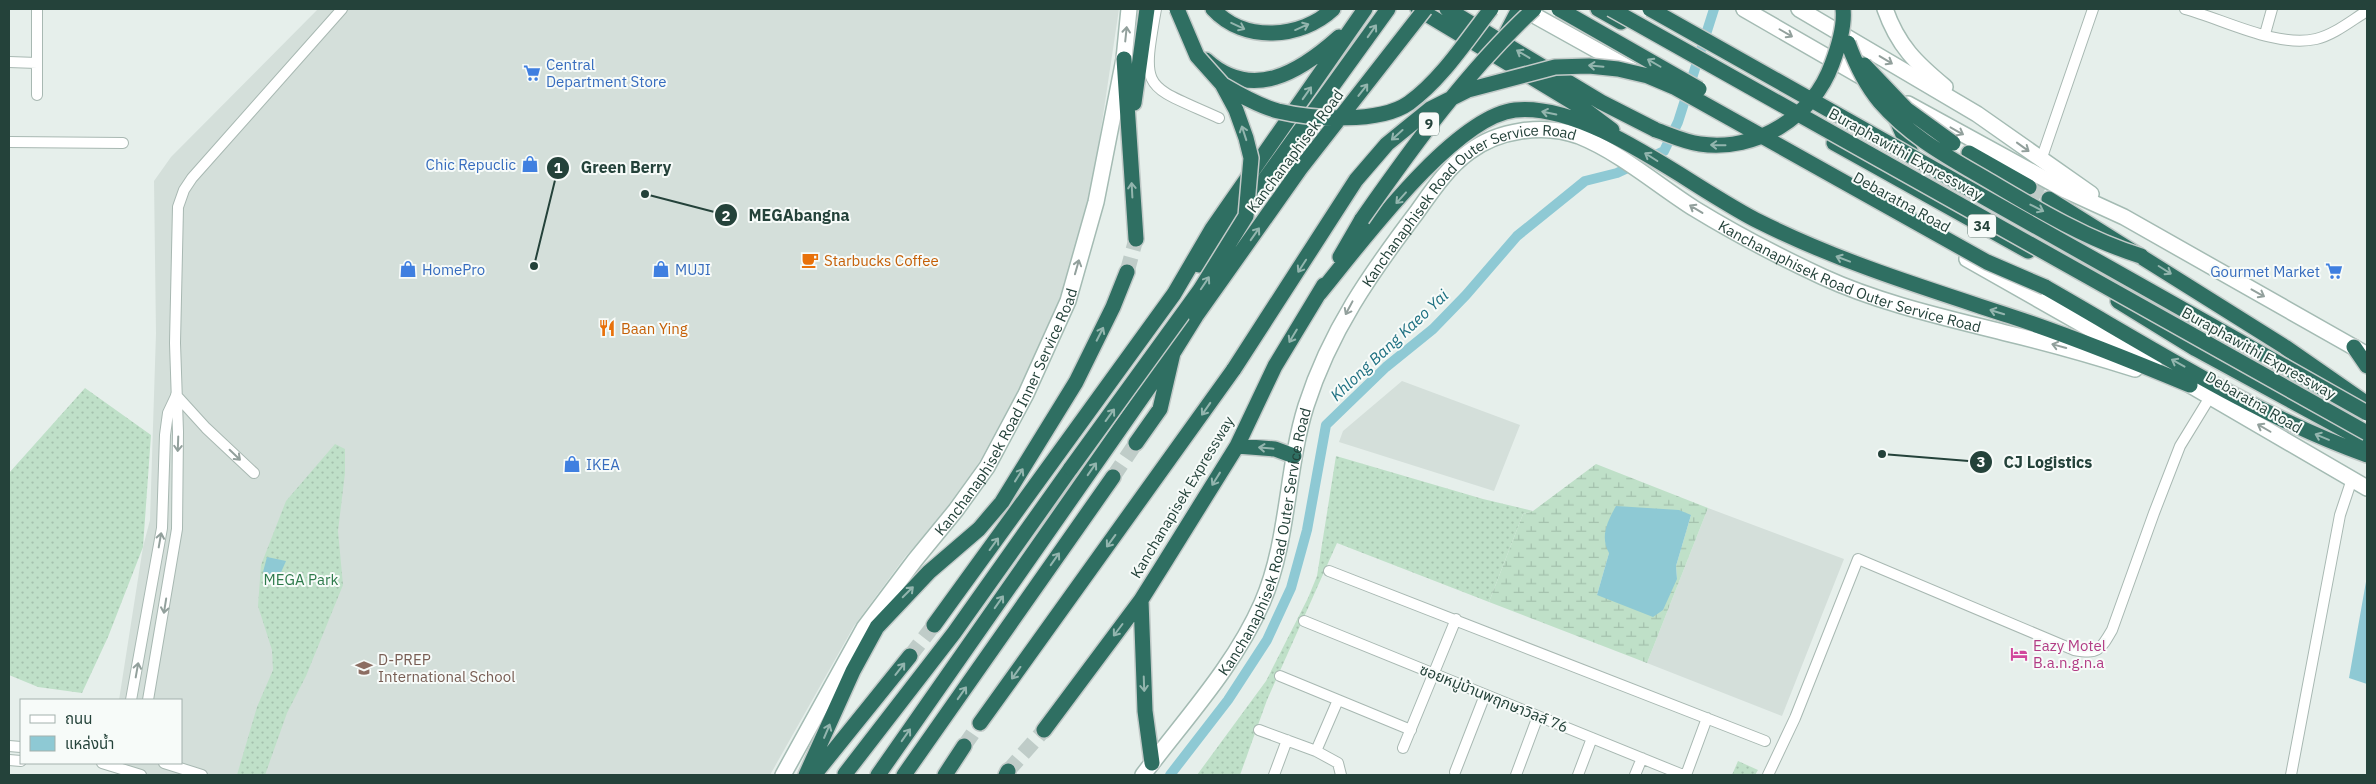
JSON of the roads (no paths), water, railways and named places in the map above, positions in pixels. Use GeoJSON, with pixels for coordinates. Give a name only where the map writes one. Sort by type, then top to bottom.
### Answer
{"type":"FeatureCollection","features":[{"type":"Feature","properties":{"kind":"highway"},"geometry":{"type":"LineString","coordinates":[[1129,137],[1147,9]]}},
{"type":"Feature","properties":{"kind":"highway"},"geometry":{"type":"LineString","coordinates":[[1179,9],[1187,36],[1199,53],[1219,72],[1258,82],[1287,75],[1324,50],[1356,22]]}},
{"type":"Feature","properties":{"kind":"highway"},"geometry":{"type":"LineString","coordinates":[[845,774],[1010,556],[1071,468],[1200,290],[1246,216],[1250,158],[1236,110],[1222,84],[1197,56],[1179,9]]}},
{"type":"Feature","properties":{"kind":"highway"},"geometry":{"type":"LineString","coordinates":[[1213,9],[1219,16],[1241,28],[1267,33],[1298,30],[1333,9]]}},
{"type":"Feature","properties":{"kind":"highway","name":"Kanchanaphisek Road"},"geometry":{"type":"LineString","coordinates":[[1265,166],[1365,9]]}},
{"type":"Feature","properties":{"kind":"highway"},"geometry":{"type":"LineString","coordinates":[[934,625],[1174,294],[1212,229],[1265,166],[1388,9]]}},
{"type":"Feature","properties":{"kind":"highway"},"geometry":{"type":"LineString","coordinates":[[1418,9],[1584,109],[1626,142],[1758,222],[1828,253],[1900,281],[2079,340],[2190,385]]}},
{"type":"Feature","properties":{"kind":"highway","name":"Kanchanaphisek Road"},"geometry":{"type":"LineString","coordinates":[[1173,353],[1196,316],[1300,170],[1426,9]]}},
{"type":"Feature","properties":{"kind":"highway"},"geometry":{"type":"LineString","coordinates":[[1447,9],[1601,102],[1656,130],[1699,144],[1727,145],[1756,138],[1778,129],[1802,112],[1826,82],[1836,53],[1843,9]]}},
{"type":"Feature","properties":{"kind":"highway"},"geometry":{"type":"LineString","coordinates":[[1222,84],[1240,95],[1277,110],[1308,116],[1336,117],[1386,112],[1407,104],[1430,86],[1491,9]]}},
{"type":"Feature","properties":{"kind":"highway","name":"9"},"geometry":{"type":"LineString","coordinates":[[1505,36],[1521,9]]}},
{"type":"Feature","properties":{"kind":"highway"},"geometry":{"type":"LineString","coordinates":[[1505,36],[1534,9]]}},
{"type":"Feature","properties":{"kind":"highway"},"geometry":{"type":"LineString","coordinates":[[1559,9],[1991,254],[2045,287],[2249,401],[2304,429],[2367,455]]}},
{"type":"Feature","properties":{"kind":"highway","name":"Debaratna Road"},"geometry":{"type":"LineString","coordinates":[[1598,9],[2116,300],[2196,349],[2367,442]]}},
{"type":"Feature","properties":{"kind":"highway","name":"Buraphawithi Expressway"},"geometry":{"type":"LineString","coordinates":[[1611,9],[2367,433]]}},
{"type":"Feature","properties":{"kind":"highway","name":"Buraphawithi Expressway"},"geometry":{"type":"LineString","coordinates":[[1650,9],[2367,413]]}},
{"type":"Feature","properties":{"kind":"highway","name":"34"},"geometry":{"type":"LineString","coordinates":[[1662,9],[1711,40],[1911,153],[2367,406]]}},
{"type":"Feature","properties":{"kind":"highway"},"geometry":{"type":"LineString","coordinates":[[1834,9],[1857,69],[1868,87],[1896,119],[1927,144],[2020,200],[2101,240],[2141,256]]}},
{"type":"Feature","properties":{"kind":"highway","name":"Kanchanapisek Expressway"},"geometry":{"type":"LineString","coordinates":[[1044,730],[1140,600],[1237,446],[1275,366],[1362,219],[1433,119],[1505,36]]}},
{"type":"Feature","properties":{"kind":"highway"},"geometry":{"type":"LineString","coordinates":[[1848,43],[1868,71],[1886,90],[1906,109],[1953,144]]}},
{"type":"Feature","properties":{"kind":"highway"},"geometry":{"type":"LineString","coordinates":[[1124,59],[1136,239]]}},
{"type":"Feature","properties":{"kind":"highway"},"geometry":{"type":"LineString","coordinates":[[980,723],[1234,369],[1356,180],[1387,144],[1430,109],[1468,90],[1555,67],[1589,66],[1618,69],[1648,76],[1674,86],[1987,262],[2045,287]]}},
{"type":"Feature","properties":{"kind":"highway"},"geometry":{"type":"LineString","coordinates":[[1883,89],[1911,153]]}},
{"type":"Feature","properties":{"kind":"highway"},"geometry":{"type":"LineString","coordinates":[[1319,294],[1372,230],[1431,164],[1462,137],[1483,123],[1514,110],[1547,111],[1626,142]]}},
{"type":"Feature","properties":{"kind":"highway"},"geometry":{"type":"LineString","coordinates":[[1969,153],[2030,187]]}},
{"type":"Feature","properties":{"kind":"highway"},"geometry":{"type":"LineString","coordinates":[[2049,198],[2285,347],[2367,406]]}},
{"type":"Feature","properties":{"kind":"highway"},"geometry":{"type":"LineString","coordinates":[[806,775],[853,671],[877,627],[929,572],[979,529],[1002,502],[1076,382],[1113,307],[1127,272]]}},
{"type":"Feature","properties":{"kind":"highway"},"geometry":{"type":"LineString","coordinates":[[2354,347],[2367,366]]}},
{"type":"Feature","properties":{"kind":"highway"},"geometry":{"type":"LineString","coordinates":[[1136,443],[1160,409],[1173,353]]}},
{"type":"Feature","properties":{"kind":"highway"},"geometry":{"type":"LineString","coordinates":[[878,775],[1173,353]]}},
{"type":"Feature","properties":{"kind":"highway"},"geometry":{"type":"LineString","coordinates":[[1237,446],[1275,449],[1294,456]]}},
{"type":"Feature","properties":{"kind":"highway"},"geometry":{"type":"LineString","coordinates":[[904,775],[1113,477]]}},
{"type":"Feature","properties":{"kind":"highway"},"geometry":{"type":"LineString","coordinates":[[1140,600],[1148,769]]}},
{"type":"Feature","properties":{"kind":"highway"},"geometry":{"type":"LineString","coordinates":[[814,775],[910,656]]}},
{"type":"Feature","properties":{"kind":"highway"},"geometry":{"type":"LineString","coordinates":[[945,775],[964,746]]}},
{"type":"Feature","properties":{"kind":"main road","name":"Kanchanaphisek Road Inner Service Road"},"geometry":{"type":"LineString","coordinates":[[783,775],[864,628],[987,467],[1026,394],[1068,300],[1096,202],[1124,59],[1129,9]]}},
{"type":"Feature","properties":{"kind":"main road","name":"Debaratna Road"},"geometry":{"type":"LineString","coordinates":[[1521,9],[1711,114],[2190,385],[2367,488]]}},
{"type":"Feature","properties":{"kind":"main road"},"geometry":{"type":"LineString","coordinates":[[1744,9],[2064,190],[2124,217]]}},
{"type":"Feature","properties":{"kind":"main road"},"geometry":{"type":"LineString","coordinates":[[1799,9],[1977,114]]}},
{"type":"Feature","properties":{"kind":"main road"},"geometry":{"type":"LineString","coordinates":[[1886,9],[1898,40],[1918,64],[1977,114],[2124,217],[2367,355]]}},
{"type":"Feature","properties":{"kind":"main road","name":"Kanchanaphisek Road Outer Service Road"},"geometry":{"type":"LineString","coordinates":[[1148,769],[1243,642],[1263,601],[1274,566],[1294,456],[1306,406],[1327,352],[1352,302],[1446,172],[1469,152],[1491,138],[1515,131],[1544,130],[1577,135],[1651,178],[1696,209],[1825,278],[1933,315],[2055,345],[2190,385]]}},
{"type":"Feature","properties":{"kind":"street"},"geometry":{"type":"LineString","coordinates":[[37,9],[37,95]]}},
{"type":"Feature","properties":{"kind":"street"},"geometry":{"type":"LineString","coordinates":[[148,699],[177,529],[178,207],[184,190],[235,126],[342,9]]}},
{"type":"Feature","properties":{"kind":"street"},"geometry":{"type":"LineString","coordinates":[[1156,9],[1148,62],[1150,78],[1154,86],[1189,106],[1218,118]]}},
{"type":"Feature","properties":{"kind":"street"},"geometry":{"type":"LineString","coordinates":[[2041,160],[2093,9]]}},
{"type":"Feature","properties":{"kind":"street"},"geometry":{"type":"LineString","coordinates":[[2185,9],[2286,39],[2317,39],[2367,11]]}},
{"type":"Feature","properties":{"kind":"street"},"geometry":{"type":"LineString","coordinates":[[2265,34],[2272,9]]}},
{"type":"Feature","properties":{"kind":"street"},"geometry":{"type":"LineString","coordinates":[[9,62],[37,63]]}},
{"type":"Feature","properties":{"kind":"street"},"geometry":{"type":"LineString","coordinates":[[9,142],[123,144]]}},
{"type":"Feature","properties":{"kind":"street"},"geometry":{"type":"LineString","coordinates":[[176,395],[206,428],[254,473]]}},
{"type":"Feature","properties":{"kind":"street"},"geometry":{"type":"LineString","coordinates":[[131,699],[162,528],[165,434],[168,412],[176,395]]}},
{"type":"Feature","properties":{"kind":"street"},"geometry":{"type":"LineString","coordinates":[[1768,775],[1796,718],[1858,559],[2074,650],[2090,652],[2102,648],[2112,630],[2180,446],[2210,397]]}},
{"type":"Feature","properties":{"kind":"street"},"geometry":{"type":"LineString","coordinates":[[2291,775],[2340,516],[2352,479]]}},
{"type":"Feature","properties":{"kind":"street"},"geometry":{"type":"LineString","coordinates":[[1329,570],[1765,740]]}},
{"type":"Feature","properties":{"kind":"street"},"geometry":{"type":"LineString","coordinates":[[1404,748],[1456,619]]}},
{"type":"Feature","properties":{"kind":"street","name":"ซอยหมู่บ้านพฤกษาวิลล์ 76"},"geometry":{"type":"LineString","coordinates":[[1304,621],[1684,775]]}},
{"type":"Feature","properties":{"kind":"street"},"geometry":{"type":"LineString","coordinates":[[1280,676],[1411,730]]}},
{"type":"Feature","properties":{"kind":"street"},"geometry":{"type":"LineString","coordinates":[[127,699],[133,690]]}},
{"type":"Feature","properties":{"kind":"street"},"geometry":{"type":"LineString","coordinates":[[1455,772],[1485,695]]}},
{"type":"Feature","properties":{"kind":"street"},"geometry":{"type":"LineString","coordinates":[[1316,751],[1338,700]]}},
{"type":"Feature","properties":{"kind":"street"},"geometry":{"type":"LineString","coordinates":[[1516,775],[1538,716]]}},
{"type":"Feature","properties":{"kind":"street"},"geometry":{"type":"LineString","coordinates":[[1684,775],[1707,718]]}},
{"type":"Feature","properties":{"kind":"street"},"geometry":{"type":"LineString","coordinates":[[1259,730],[1316,751],[1338,763],[1341,775]]}},
{"type":"Feature","properties":{"kind":"street"},"geometry":{"type":"LineString","coordinates":[[1578,775],[1592,738]]}},
{"type":"Feature","properties":{"kind":"street"},"geometry":{"type":"LineString","coordinates":[[1274,775],[1287,740]]}},
{"type":"Feature","properties":{"kind":"street"},"geometry":{"type":"LineString","coordinates":[[1635,775],[1642,758]]}},
{"type":"Feature","properties":{"kind":"street"},"geometry":{"type":"LineString","coordinates":[[115,764],[138,770]]}},
{"type":"Feature","properties":{"kind":"street"},"geometry":{"type":"LineString","coordinates":[[178,765],[202,775]]}},
{"type":"Feature","properties":{"kind":"water"},"geometry":{"type":"Polygon","coordinates":[[[1616,506],[1679,510],[1691,515],[1676,566],[1677,579],[1663,610],[1653,617],[1597,595],[1609,553],[1605,541],[1606,530],[1616,506]]]}},
{"type":"Feature","properties":{"kind":"water"},"geometry":{"type":"Polygon","coordinates":[[[267,557],[286,561],[279,577],[263,572],[267,557]]]}},
{"type":"Feature","properties":{"kind":"water"},"geometry":{"type":"Polygon","coordinates":[[[2367,576],[2367,684],[2349,678],[2367,576]]]}},
{"type":"Feature","properties":{"kind":"waterway","name":"Khlong Bang Kaeo Yai"},"geometry":{"type":"LineString","coordinates":[[1170,775],[1228,700],[1267,640],[1291,588],[1307,530],[1326,425],[1386,367],[1433,329],[1466,295],[1517,236],[1585,181],[1617,173],[1664,151],[1678,122],[1714,9]]}},
{"type":"Feature","properties":{"kind":"tunnel"},"geometry":{"type":"LineString","coordinates":[[2029,187],[2049,199]]}},
{"type":"Feature","properties":{"kind":"tunnel"},"geometry":{"type":"LineString","coordinates":[[1127,272],[1136,239]]}},
{"type":"Feature","properties":{"kind":"tunnel"},"geometry":{"type":"LineString","coordinates":[[1113,477],[1136,443]]}},
{"type":"Feature","properties":{"kind":"tunnel"},"geometry":{"type":"LineString","coordinates":[[910,656],[934,625]]}},
{"type":"Feature","properties":{"kind":"tunnel"},"geometry":{"type":"LineString","coordinates":[[964,746],[980,723]]}},
{"type":"Feature","properties":{"kind":"tunnel"},"geometry":{"type":"LineString","coordinates":[[1008,771],[1044,730]]}},
{"type":"Feature","properties":{"kind":"place","name":"Central Department Store"},"geometry":{"type":"Point","coordinates":[532,73]}},
{"type":"Feature","properties":{"kind":"place","name":"Chic Repuclic"},"geometry":{"type":"Point","coordinates":[530,164]}},
{"type":"Feature","properties":{"kind":"place","name":"MEGAbangna"},"geometry":{"type":"Point","coordinates":[645,194]}},
{"type":"Feature","properties":{"kind":"place","name":"Starbucks Coffee"},"geometry":{"type":"Point","coordinates":[810,260]}},
{"type":"Feature","properties":{"kind":"place","name":"Green Berry"},"geometry":{"type":"Point","coordinates":[534,266]}},
{"type":"Feature","properties":{"kind":"place","name":"HomePro"},"geometry":{"type":"Point","coordinates":[408,269]}},
{"type":"Feature","properties":{"kind":"place","name":"MUJI"},"geometry":{"type":"Point","coordinates":[661,269]}},
{"type":"Feature","properties":{"kind":"place","name":"Gourmet Market"},"geometry":{"type":"Point","coordinates":[2334,271]}},
{"type":"Feature","properties":{"kind":"place","name":"Baan Ying"},"geometry":{"type":"Point","coordinates":[607,328]}},
{"type":"Feature","properties":{"kind":"place","name":"CJ Logistics"},"geometry":{"type":"Point","coordinates":[1882,454]}},
{"type":"Feature","properties":{"kind":"place","name":"IKEA"},"geometry":{"type":"Point","coordinates":[572,464]}},
{"type":"Feature","properties":{"kind":"place","name":"Eazy Motel B.a.n.g.n.a"},"geometry":{"type":"Point","coordinates":[2019,654]}},
{"type":"Feature","properties":{"kind":"place","name":"D-PREP International School"},"geometry":{"type":"Point","coordinates":[364,668]}},
{"type":"Feature","properties":{"kind":"park label","name":"MEGA Park"},"geometry":{"type":"Point","coordinates":[301,579]}}]}
